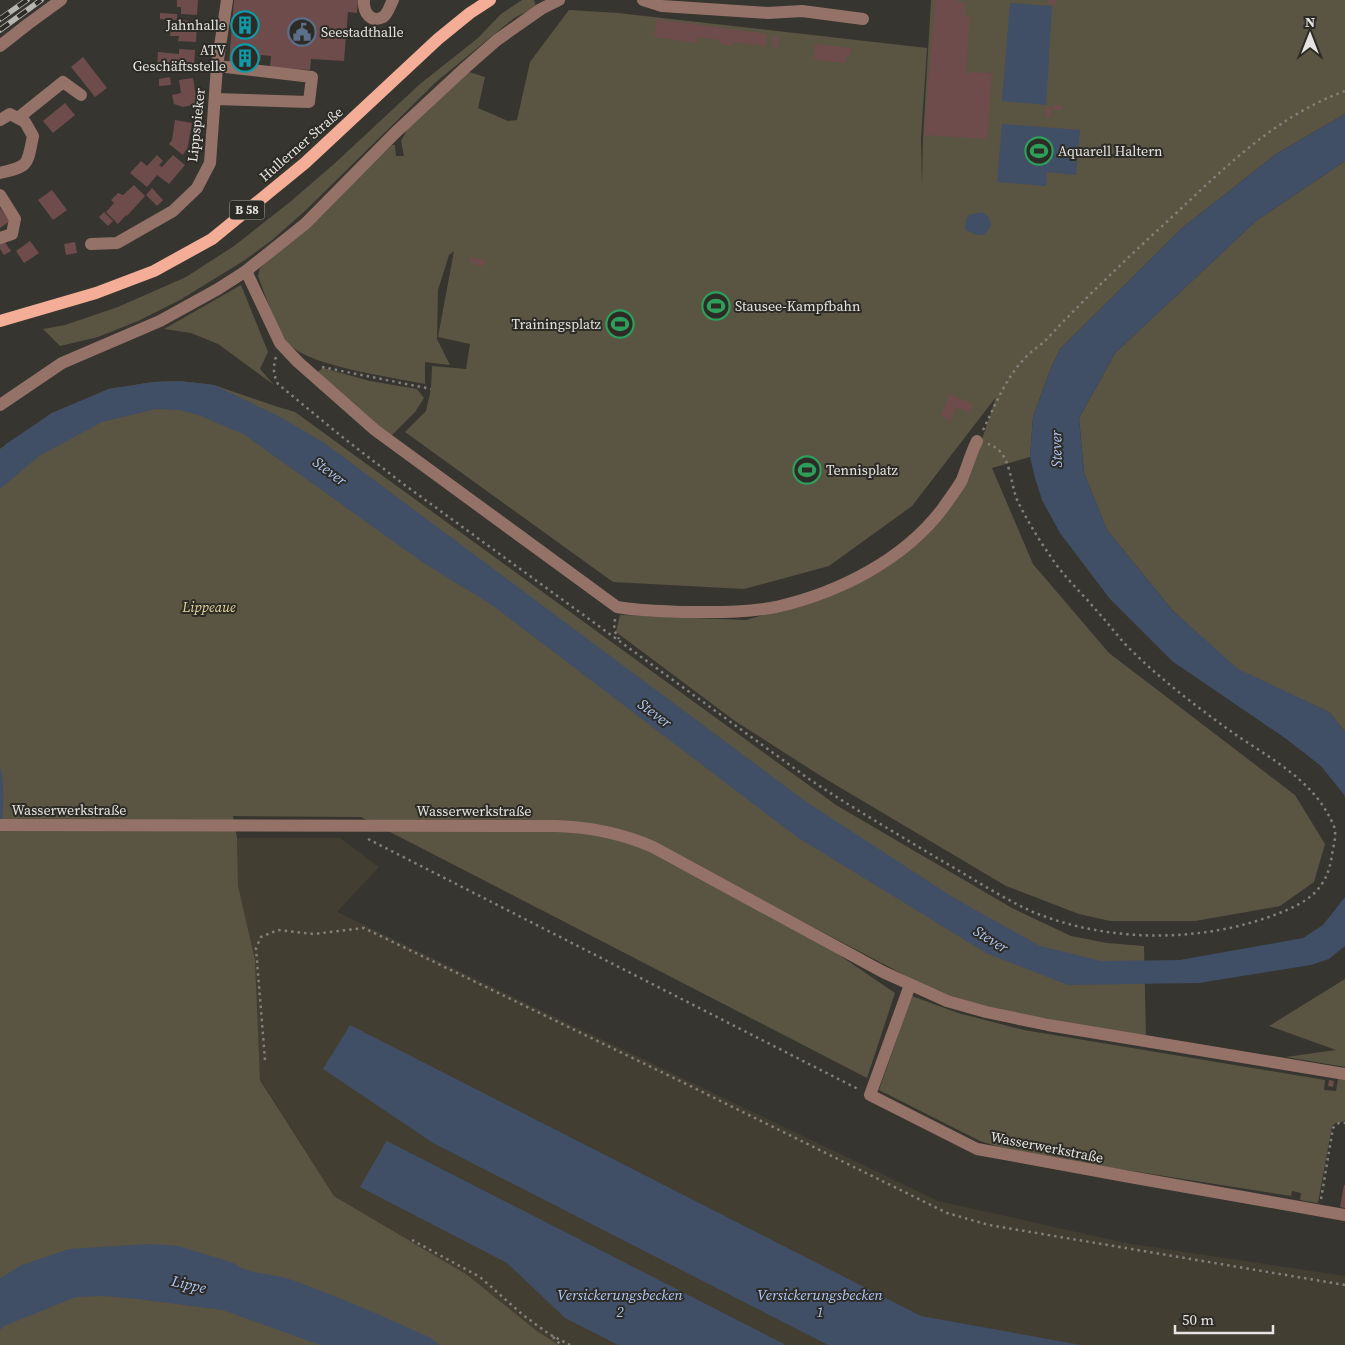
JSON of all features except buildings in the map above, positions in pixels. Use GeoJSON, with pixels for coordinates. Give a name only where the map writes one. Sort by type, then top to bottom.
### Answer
{"type":"FeatureCollection","features":[{"type":"Feature","properties":{"kind":"main road","name":"Hullerner Straße"},"geometry":{"type":"LineString","coordinates":[[0,321],[96,293],[154,271],[212,239],[305,163],[438,39],[470,13],[490,0]]}},
{"type":"Feature","properties":{"kind":"street"},"geometry":{"type":"LineString","coordinates":[[0,46],[61,0]]}},
{"type":"Feature","properties":{"kind":"street","name":"Lippspieker"},"geometry":{"type":"LineString","coordinates":[[91,244],[116,243],[173,211],[198,188],[210,163],[217,66],[227,0]]}},
{"type":"Feature","properties":{"kind":"street"},"geometry":{"type":"LineString","coordinates":[[364,0],[363,8],[366,13],[371,18],[377,19],[386,14],[393,0]]}},
{"type":"Feature","properties":{"kind":"street"},"geometry":{"type":"LineString","coordinates":[[0,404],[62,363],[160,321],[246,271],[305,224],[396,132],[497,40],[541,9],[558,0]]}},
{"type":"Feature","properties":{"kind":"street"},"geometry":{"type":"LineString","coordinates":[[643,0],[662,6],[768,13],[808,12],[863,19]]}},
{"type":"Feature","properties":{"kind":"street"},"geometry":{"type":"LineString","coordinates":[[214,99],[308,102],[312,77],[217,66]]}},
{"type":"Feature","properties":{"kind":"street"},"geometry":{"type":"LineString","coordinates":[[18,118],[63,82],[81,95]]}},
{"type":"Feature","properties":{"kind":"street"},"geometry":{"type":"LineString","coordinates":[[0,120],[10,114],[25,122],[33,136],[28,160],[22,168],[0,173]]}},
{"type":"Feature","properties":{"kind":"street"},"geometry":{"type":"LineString","coordinates":[[0,195],[15,219],[12,234],[0,238]]}},
{"type":"Feature","properties":{"kind":"street"},"geometry":{"type":"LineString","coordinates":[[246,271],[280,343],[298,362],[375,430],[617,607],[637,610],[742,611],[775,607],[808,598],[840,586],[883,562],[921,534],[942,509],[962,480],[977,441]]}},
{"type":"Feature","properties":{"kind":"street","name":"Wasserwerkstraße"},"geometry":{"type":"LineString","coordinates":[[0,825],[571,826],[603,830],[620,834],[653,847],[875,968],[910,985],[966,1007],[1017,1019],[1340,1073]]}},
{"type":"Feature","properties":{"kind":"street"},"geometry":{"type":"LineString","coordinates":[[870,1095],[910,985]]}},
{"type":"Feature","properties":{"kind":"street","name":"Wasserwerkstraße"},"geometry":{"type":"LineString","coordinates":[[870,1095],[977,1149],[1345,1215]]}},
{"type":"Feature","properties":{"kind":"path"},"geometry":{"type":"LineString","coordinates":[[280,343],[273,368],[278,384],[340,436],[801,774],[861,813],[1012,902],[1041,914],[1099,931],[1129,935],[1171,935],[1230,928],[1264,919],[1296,907],[1314,895],[1324,881],[1331,861],[1335,831],[1323,805],[1309,788],[1280,764],[1230,731],[1180,693],[1133,652],[1051,558],[1020,505],[1014,491],[1004,454],[993,445],[977,441],[1010,375],[1015,369],[1030,352],[1043,343],[1140,247],[1208,183],[1262,137],[1298,113],[1345,91]]}},
{"type":"Feature","properties":{"kind":"path"},"geometry":{"type":"LineString","coordinates":[[298,362],[431,389]]}},
{"type":"Feature","properties":{"kind":"path"},"geometry":{"type":"LineString","coordinates":[[617,607],[614,630],[619,641]]}},
{"type":"Feature","properties":{"kind":"path"},"geometry":{"type":"LineString","coordinates":[[355,826],[356,833],[870,1095]]}},
{"type":"Feature","properties":{"kind":"path"},"geometry":{"type":"LineString","coordinates":[[264,1060],[256,948],[261,937],[278,930],[314,934],[364,928],[678,1080],[947,1214],[989,1225],[1345,1286]]}},
{"type":"Feature","properties":{"kind":"path"},"geometry":{"type":"LineString","coordinates":[[1319,1210],[1333,1128],[1339,1123],[1345,1123]]}},
{"type":"Feature","properties":{"kind":"path"},"geometry":{"type":"LineString","coordinates":[[412,1240],[480,1277],[561,1345]]}},
{"type":"Feature","properties":{"kind":"path"},"geometry":{"type":"LineString","coordinates":[[549,1334],[570,1345]]}},
{"type":"Feature","properties":{"kind":"shaded area"},"geometry":{"type":"Polygon","coordinates":[[[233,838],[340,838],[379,867],[337,912],[938,1201],[1126,1243],[1345,1276],[1345,1345],[554,1345],[466,1274],[334,1196],[259,1077],[255,960],[237,888],[233,838]]]}},
{"type":"Feature","properties":{"kind":"green space"},"geometry":{"type":"Polygon","coordinates":[[[522,0],[534,0],[536,7],[514,18],[436,82],[306,210],[272,240],[245,260],[180,300],[138,321],[98,337],[60,346],[43,329],[65,325],[118,307],[186,277],[234,246],[334,164],[420,84],[478,38],[501,14],[522,0]]]}},
{"type":"Feature","properties":{"kind":"green space"},"geometry":{"type":"Polygon","coordinates":[[[931,0],[1345,0],[1345,114],[1276,154],[1181,229],[1060,349],[1033,417],[1030,457],[992,468],[1033,564],[1109,653],[1295,795],[1325,844],[1314,882],[1280,906],[1195,921],[1110,921],[1079,914],[1006,886],[824,778],[735,721],[616,632],[620,615],[746,620],[839,593],[921,541],[968,482],[996,397],[912,506],[829,566],[744,589],[613,582],[405,432],[426,411],[431,389],[432,366],[466,369],[470,344],[438,337],[454,251],[449,255],[438,290],[437,339],[450,365],[425,362],[425,384],[334,365],[301,353],[290,345],[280,332],[268,303],[258,276],[260,268],[392,145],[395,145],[396,156],[404,156],[401,141],[408,128],[469,72],[485,77],[478,108],[508,121],[517,120],[530,62],[569,10],[618,13],[927,48],[921,138],[922,186],[931,0]]]}},
{"type":"Feature","properties":{"kind":"green space"},"geometry":{"type":"Polygon","coordinates":[[[1345,161],[1345,732],[1329,712],[1238,670],[1173,611],[1107,530],[1084,473],[1079,418],[1115,353],[1256,221],[1345,161]]]}},
{"type":"Feature","properties":{"kind":"green space"},"geometry":{"type":"Polygon","coordinates":[[[241,285],[268,352],[260,369],[274,385],[218,344],[191,333],[164,329],[241,285]]]}},
{"type":"Feature","properties":{"kind":"green space"},"geometry":{"type":"Polygon","coordinates":[[[323,368],[370,381],[417,389],[424,398],[415,412],[390,437],[316,373],[323,368]]]}},
{"type":"Feature","properties":{"kind":"green space","name":"Lippeaue"},"geometry":{"type":"Polygon","coordinates":[[[179,381],[214,385],[295,412],[836,805],[1012,908],[1071,936],[1107,943],[1144,946],[1146,1037],[993,1010],[933,990],[748,893],[895,993],[867,1078],[361,817],[233,816],[237,838],[238,886],[255,960],[260,1080],[334,1196],[466,1274],[537,1331],[559,1345],[0,1345],[0,449],[52,413],[109,389],[153,382],[179,381]]]}},
{"type":"Feature","properties":{"kind":"green space"},"geometry":{"type":"Polygon","coordinates":[[[1345,979],[1345,1067],[1286,1057],[1336,1050],[1269,1026],[1345,979]]]}},
{"type":"Feature","properties":{"kind":"green space"},"geometry":{"type":"Polygon","coordinates":[[[912,996],[958,1013],[1024,1030],[1325,1080],[1324,1090],[1336,1091],[1338,1079],[1345,1080],[1345,1121],[1332,1126],[1318,1203],[1300,1200],[1301,1193],[1292,1191],[1291,1196],[1018,1153],[980,1141],[879,1090],[912,996]]]}},
{"type":"Feature","properties":{"kind":"water"},"geometry":{"type":"Polygon","coordinates":[[[1010,3],[1052,6],[1046,105],[1002,101],[1010,3]]]}},
{"type":"Feature","properties":{"kind":"water","name":"Stever"},"geometry":{"type":"Polygon","coordinates":[[[1345,114],[1345,161],[1256,221],[1115,353],[1079,418],[1084,473],[1107,530],[1173,611],[1238,669],[1329,712],[1345,732],[1345,796],[1321,766],[1285,738],[1172,661],[1110,599],[1060,533],[1042,500],[1030,457],[1033,417],[1060,349],[1181,229],[1276,154],[1345,114]]]}},
{"type":"Feature","properties":{"kind":"water","name":"Aquarell Haltern"},"geometry":{"type":"Polygon","coordinates":[[[1002,124],[1080,130],[1076,175],[1047,172],[1046,186],[997,182],[1002,124]]]}},
{"type":"Feature","properties":{"kind":"water"},"geometry":{"type":"Polygon","coordinates":[[[982,212],[989,217],[991,226],[984,235],[977,235],[965,230],[966,220],[969,215],[982,212]]]}},
{"type":"Feature","properties":{"kind":"water","name":"Stever"},"geometry":{"type":"Polygon","coordinates":[[[179,381],[214,385],[278,416],[323,442],[805,801],[954,898],[1040,946],[1101,961],[1180,960],[1303,938],[1323,925],[1345,897],[1345,946],[1329,959],[1311,965],[1199,983],[1068,985],[986,953],[797,837],[492,605],[422,562],[245,435],[201,416],[180,410],[156,409],[102,422],[39,456],[0,489],[0,450],[52,413],[109,389],[153,382],[179,381]]]}},
{"type":"Feature","properties":{"kind":"water"},"geometry":{"type":"Polygon","coordinates":[[[0,766],[3,782],[3,799],[0,831],[0,766]]]}},
{"type":"Feature","properties":{"kind":"water","name":"Versickerungsbecken 1"},"geometry":{"type":"Polygon","coordinates":[[[350,1025],[921,1316],[1081,1345],[828,1345],[433,1143],[323,1069],[350,1025]]]}},
{"type":"Feature","properties":{"kind":"water","name":"Versickerungsbecken 2"},"geometry":{"type":"Polygon","coordinates":[[[387,1140],[786,1345],[618,1345],[565,1318],[507,1263],[360,1187],[387,1140]]]}},
{"type":"Feature","properties":{"kind":"water","name":"Lippe"},"geometry":{"type":"Polygon","coordinates":[[[150,1244],[178,1246],[234,1263],[246,1270],[289,1279],[396,1322],[431,1338],[439,1345],[320,1345],[223,1310],[104,1296],[76,1297],[4,1326],[0,1330],[0,1278],[22,1265],[69,1249],[150,1244]]]}},
{"type":"Feature","properties":{"kind":"railway"},"geometry":{"type":"LineString","coordinates":[[0,19],[27,0]]}},
{"type":"Feature","properties":{"kind":"railway"},"geometry":{"type":"LineString","coordinates":[[0,30],[41,0]]}},
{"type":"Feature","properties":{"kind":"place","name":"Jahnhalle"},"geometry":{"type":"Point","coordinates":[245,25]}},
{"type":"Feature","properties":{"kind":"place","name":"Seestadthalle"},"geometry":{"type":"Point","coordinates":[302,32]}},
{"type":"Feature","properties":{"kind":"place","name":"ATV Geschäftsstelle"},"geometry":{"type":"Point","coordinates":[245,58]}},
{"type":"Feature","properties":{"kind":"place","name":"Aquarell Haltern"},"geometry":{"type":"Point","coordinates":[1039,151]}},
{"type":"Feature","properties":{"kind":"place","name":"Stausee-Kampfbahn"},"geometry":{"type":"Point","coordinates":[716,306]}},
{"type":"Feature","properties":{"kind":"place","name":"Trainingsplatz"},"geometry":{"type":"Point","coordinates":[620,324]}},
{"type":"Feature","properties":{"kind":"place","name":"Tennisplatz"},"geometry":{"type":"Point","coordinates":[807,470]}}]}
